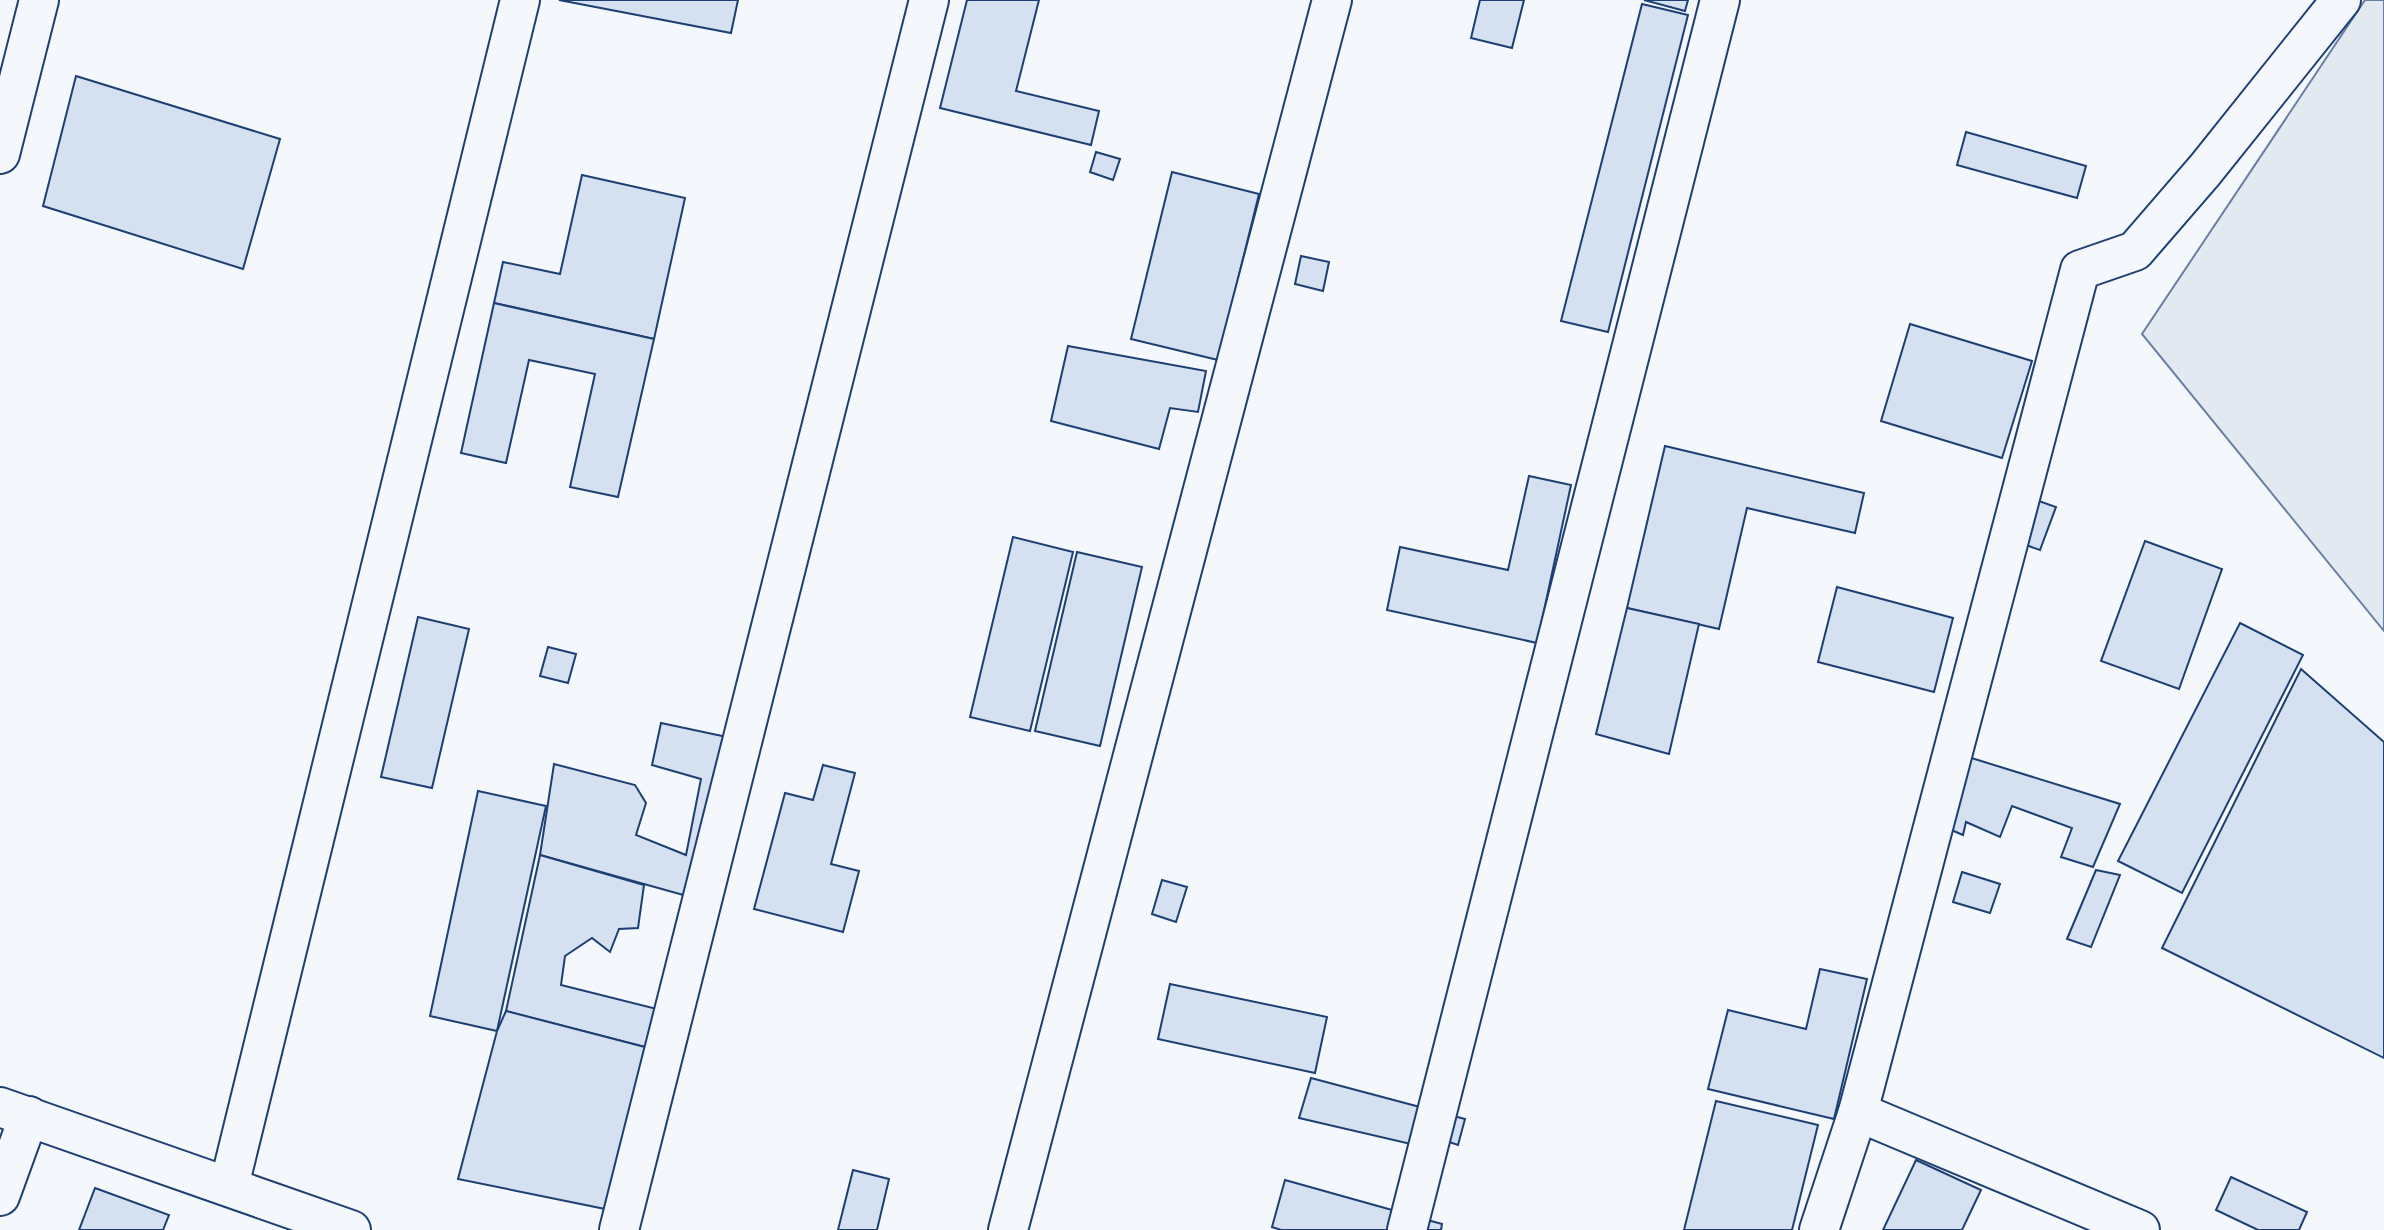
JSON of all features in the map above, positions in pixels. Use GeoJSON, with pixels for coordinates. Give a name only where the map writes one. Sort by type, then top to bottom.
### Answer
{"type":"FeatureCollection","features":[{"type":"Feature","properties":{"kind":"street"},"geometry":{"type":"LineString","coordinates":[[0,154],[39,0]]}},
{"type":"Feature","properties":{"kind":"street"},"geometry":{"type":"LineString","coordinates":[[229,1186],[520,0]]}},
{"type":"Feature","properties":{"kind":"street"},"geometry":{"type":"LineString","coordinates":[[618,1230],[929,0]]}},
{"type":"Feature","properties":{"kind":"street"},"geometry":{"type":"LineString","coordinates":[[1008,1230],[1332,0]]}},
{"type":"Feature","properties":{"kind":"street"},"geometry":{"type":"LineString","coordinates":[[1407,1230],[1720,0]]}},
{"type":"Feature","properties":{"kind":"street"},"geometry":{"type":"LineString","coordinates":[[1819,1230],[1858,1112],[2080,270],[2135,251],[2206,170],[2341,0]]}},
{"type":"Feature","properties":{"kind":"street"},"geometry":{"type":"LineString","coordinates":[[0,1196],[14,1112],[351,1230]]}},
{"type":"Feature","properties":{"kind":"street"},"geometry":{"type":"LineString","coordinates":[[1858,1112],[2140,1230]]}},
{"type":"Feature","properties":{"kind":"shaded area"},"geometry":{"type":"Polygon","coordinates":[[[2365,0],[2384,0],[2384,631],[2142,334],[2365,0]]]}},
{"type":"Feature","properties":{"kind":"building"},"geometry":{"type":"Polygon","coordinates":[[[559,0],[738,0],[731,33],[559,0]]]}},
{"type":"Feature","properties":{"kind":"building"},"geometry":{"type":"Polygon","coordinates":[[[967,0],[1039,0],[1016,91],[1099,111],[1091,145],[940,108],[967,0]]]}},
{"type":"Feature","properties":{"kind":"building"},"geometry":{"type":"Polygon","coordinates":[[[1480,0],[1524,0],[1512,48],[1471,38],[1480,0]]]}},
{"type":"Feature","properties":{"kind":"building"},"geometry":{"type":"Polygon","coordinates":[[[1644,0],[1688,0],[1685,11],[1644,0]]]}},
{"type":"Feature","properties":{"kind":"building"},"geometry":{"type":"Polygon","coordinates":[[[1642,4],[1688,15],[1608,332],[1561,321],[1642,4]]]}},
{"type":"Feature","properties":{"kind":"building"},"geometry":{"type":"Polygon","coordinates":[[[76,76],[280,139],[243,269],[43,206],[76,76]]]}},
{"type":"Feature","properties":{"kind":"building"},"geometry":{"type":"Polygon","coordinates":[[[1966,132],[2086,166],[2077,198],[1957,165],[1966,132]]]}},
{"type":"Feature","properties":{"kind":"building"},"geometry":{"type":"Polygon","coordinates":[[[1096,152],[1120,159],[1113,180],[1090,172],[1096,152]]]}},
{"type":"Feature","properties":{"kind":"building"},"geometry":{"type":"Polygon","coordinates":[[[1172,172],[1259,194],[1218,360],[1131,339],[1172,172]]]}},
{"type":"Feature","properties":{"kind":"building"},"geometry":{"type":"Polygon","coordinates":[[[582,175],[685,198],[654,339],[494,303],[503,262],[560,274],[582,175]]]}},
{"type":"Feature","properties":{"kind":"building"},"geometry":{"type":"Polygon","coordinates":[[[1301,256],[1329,262],[1323,291],[1295,284],[1301,256]]]}},
{"type":"Feature","properties":{"kind":"building"},"geometry":{"type":"Polygon","coordinates":[[[494,303],[654,339],[618,497],[570,487],[595,374],[529,360],[506,463],[461,453],[494,303]]]}},
{"type":"Feature","properties":{"kind":"building"},"geometry":{"type":"Polygon","coordinates":[[[1910,324],[2032,361],[2002,458],[1881,421],[1910,324]]]}},
{"type":"Feature","properties":{"kind":"building"},"geometry":{"type":"Polygon","coordinates":[[[1068,346],[1206,371],[1198,412],[1170,408],[1159,449],[1051,421],[1068,346]]]}},
{"type":"Feature","properties":{"kind":"building"},"geometry":{"type":"Polygon","coordinates":[[[1665,446],[1864,493],[1855,533],[1747,508],[1719,629],[1627,608],[1665,446]]]}},
{"type":"Feature","properties":{"kind":"building"},"geometry":{"type":"Polygon","coordinates":[[[1529,476],[1571,485],[1537,643],[1387,610],[1400,547],[1508,570],[1529,476]]]}},
{"type":"Feature","properties":{"kind":"building"},"geometry":{"type":"Polygon","coordinates":[[[2036,500],[2056,507],[2040,550],[2020,543],[2036,500]]]}},
{"type":"Feature","properties":{"kind":"building"},"geometry":{"type":"Polygon","coordinates":[[[1013,537],[1073,552],[1030,731],[970,717],[1013,537]]]}},
{"type":"Feature","properties":{"kind":"building"},"geometry":{"type":"Polygon","coordinates":[[[2145,541],[2222,569],[2179,689],[2101,661],[2145,541]]]}},
{"type":"Feature","properties":{"kind":"building"},"geometry":{"type":"Polygon","coordinates":[[[1077,552],[1142,567],[1100,746],[1035,731],[1077,552]]]}},
{"type":"Feature","properties":{"kind":"building"},"geometry":{"type":"Polygon","coordinates":[[[1837,587],[1953,618],[1934,692],[1818,662],[1837,587]]]}},
{"type":"Feature","properties":{"kind":"building"},"geometry":{"type":"Polygon","coordinates":[[[1627,608],[1699,624],[1669,754],[1596,734],[1627,608]]]}},
{"type":"Feature","properties":{"kind":"building"},"geometry":{"type":"Polygon","coordinates":[[[418,617],[469,629],[432,788],[381,777],[418,617]]]}},
{"type":"Feature","properties":{"kind":"building"},"geometry":{"type":"Polygon","coordinates":[[[2240,623],[2303,655],[2182,893],[2118,861],[2240,623]]]}},
{"type":"Feature","properties":{"kind":"building"},"geometry":{"type":"Polygon","coordinates":[[[548,647],[576,654],[568,683],[540,676],[548,647]]]}},
{"type":"Feature","properties":{"kind":"building"},"geometry":{"type":"Polygon","coordinates":[[[2301,669],[2384,742],[2384,1058],[2162,948],[2301,669]]]}},
{"type":"Feature","properties":{"kind":"building"},"geometry":{"type":"Polygon","coordinates":[[[661,723],[727,737],[694,898],[540,855],[554,764],[635,785],[646,803],[636,835],[686,855],[701,779],[652,765],[661,723]]]}},
{"type":"Feature","properties":{"kind":"building"},"geometry":{"type":"Polygon","coordinates":[[[1965,756],[2120,804],[2093,867],[2061,857],[2072,828],[2012,806],[2000,837],[1966,822],[1963,835],[1942,826],[1965,756]]]}},
{"type":"Feature","properties":{"kind":"building"},"geometry":{"type":"Polygon","coordinates":[[[823,765],[855,773],[831,864],[859,871],[843,932],[754,909],[785,793],[813,800],[823,765]]]}},
{"type":"Feature","properties":{"kind":"building"},"geometry":{"type":"Polygon","coordinates":[[[478,791],[546,806],[497,1031],[430,1016],[478,791]]]}},
{"type":"Feature","properties":{"kind":"building"},"geometry":{"type":"Polygon","coordinates":[[[540,855],[644,885],[638,928],[619,929],[610,952],[592,938],[565,956],[561,985],[661,1010],[668,1053],[506,1011],[540,855]]]}},
{"type":"Feature","properties":{"kind":"building"},"geometry":{"type":"Polygon","coordinates":[[[2096,870],[2120,875],[2091,947],[2067,939],[2096,870]]]}},
{"type":"Feature","properties":{"kind":"building"},"geometry":{"type":"Polygon","coordinates":[[[1962,872],[2000,884],[1990,913],[1953,902],[1962,872]]]}},
{"type":"Feature","properties":{"kind":"building"},"geometry":{"type":"Polygon","coordinates":[[[1162,880],[1187,887],[1176,922],[1152,914],[1162,880]]]}},
{"type":"Feature","properties":{"kind":"building"},"geometry":{"type":"Polygon","coordinates":[[[1820,969],[1867,979],[1834,1119],[1708,1089],[1728,1010],[1806,1029],[1820,969]]]}},
{"type":"Feature","properties":{"kind":"building"},"geometry":{"type":"Polygon","coordinates":[[[1170,984],[1327,1017],[1315,1073],[1158,1039],[1170,984]]]}},
{"type":"Feature","properties":{"kind":"building"},"geometry":{"type":"Polygon","coordinates":[[[506,1011],[668,1053],[620,1212],[458,1179],[497,1031],[506,1011]]]}},
{"type":"Feature","properties":{"kind":"building"},"geometry":{"type":"Polygon","coordinates":[[[1311,1078],[1465,1119],[1458,1145],[1429,1135],[1415,1145],[1299,1118],[1311,1078]]]}},
{"type":"Feature","properties":{"kind":"building"},"geometry":{"type":"Polygon","coordinates":[[[1716,1101],[1818,1125],[1792,1230],[1684,1230],[1716,1101]]]}},
{"type":"Feature","properties":{"kind":"building"},"geometry":{"type":"Polygon","coordinates":[[[1916,1160],[1981,1190],[1962,1230],[1883,1230],[1916,1160]]]}},
{"type":"Feature","properties":{"kind":"building"},"geometry":{"type":"Polygon","coordinates":[[[853,1170],[889,1179],[877,1230],[838,1230],[853,1170]]]}},
{"type":"Feature","properties":{"kind":"building"},"geometry":{"type":"Polygon","coordinates":[[[2231,1177],[2307,1212],[2299,1230],[2258,1230],[2216,1210],[2231,1177]]]}},
{"type":"Feature","properties":{"kind":"building"},"geometry":{"type":"Polygon","coordinates":[[[1285,1180],[1442,1224],[1441,1230],[1281,1230],[1272,1227],[1285,1180]]]}},
{"type":"Feature","properties":{"kind":"building"},"geometry":{"type":"Polygon","coordinates":[[[95,1188],[169,1215],[163,1230],[79,1230],[95,1188]]]}}]}
